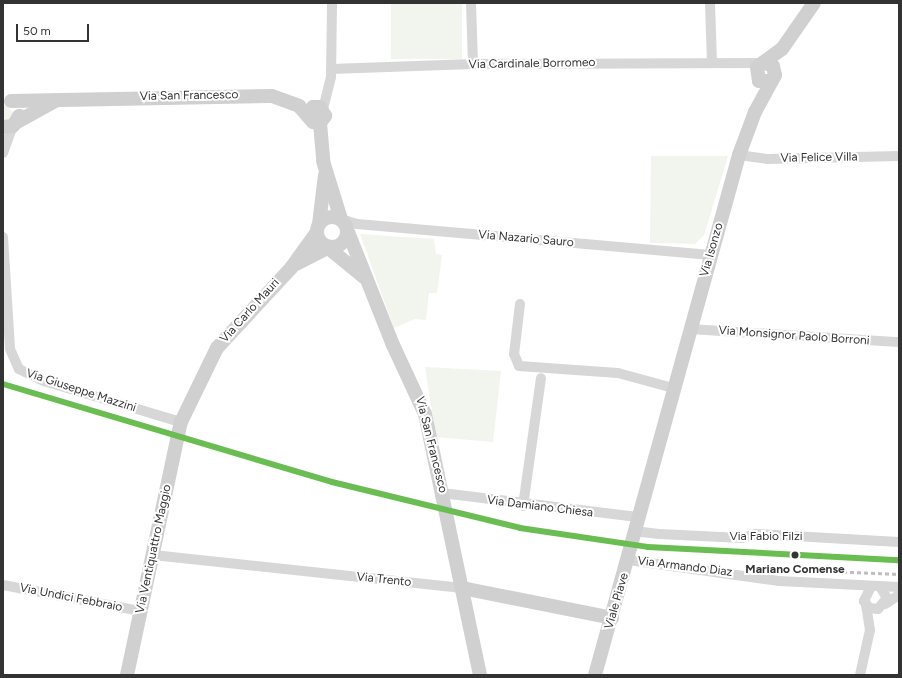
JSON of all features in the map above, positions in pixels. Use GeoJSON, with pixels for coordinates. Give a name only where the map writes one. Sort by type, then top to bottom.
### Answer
{"type":"FeatureCollection","features":[{"type":"Feature","properties":{"kind":"street"},"geometry":{"type":"LineString","coordinates":[[322,116],[331,69],[332,3]]}},
{"type":"Feature","properties":{"kind":"street"},"geometry":{"type":"LineString","coordinates":[[471,3],[473,64]]}},
{"type":"Feature","properties":{"kind":"street"},"geometry":{"type":"LineString","coordinates":[[710,3],[712,62]]}},
{"type":"Feature","properties":{"kind":"street","name":"Via Isonzo"},"geometry":{"type":"LineString","coordinates":[[637,522],[739,155],[754,112],[765,73],[814,3]]}},
{"type":"Feature","properties":{"kind":"street","name":"Via Isonzo"},"geometry":{"type":"LineString","coordinates":[[765,73],[826,3]]}},
{"type":"Feature","properties":{"kind":"street","name":"Via Cardinale Borromeo"},"geometry":{"type":"LineString","coordinates":[[331,69],[473,64],[734,61],[765,73]]}},
{"type":"Feature","properties":{"kind":"street","name":"Via San Francesco"},"geometry":{"type":"LineString","coordinates":[[6,100],[272,96],[293,102],[309,114],[314,122],[322,116]]}},
{"type":"Feature","properties":{"kind":"street","name":"Via San Francesco"},"geometry":{"type":"LineString","coordinates":[[10,125],[38,108],[65,98]]}},
{"type":"Feature","properties":{"kind":"street"},"geometry":{"type":"LineString","coordinates":[[3,153],[10,125],[19,113],[6,100]]}},
{"type":"Feature","properties":{"kind":"street","name":"Via San Francesco"},"geometry":{"type":"LineString","coordinates":[[318,228],[325,168],[322,116]]}},
{"type":"Feature","properties":{"kind":"street","name":"Via Felice Villa"},"geometry":{"type":"LineString","coordinates":[[739,155],[768,159],[899,156]]}},
{"type":"Feature","properties":{"kind":"street","name":"Via San Francesco"},"geometry":{"type":"LineString","coordinates":[[325,168],[345,225],[393,345],[423,406],[480,675]]}},
{"type":"Feature","properties":{"kind":"street"},"geometry":{"type":"LineString","coordinates":[[328,247],[318,228],[328,217],[345,225]]}},
{"type":"Feature","properties":{"kind":"street","name":"Via Nazario Sauro"},"geometry":{"type":"LineString","coordinates":[[345,225],[357,224],[711,255]]}},
{"type":"Feature","properties":{"kind":"street","name":"Via Carlo Mauri"},"geometry":{"type":"LineString","coordinates":[[291,268],[328,247],[341,245],[345,225]]}},
{"type":"Feature","properties":{"kind":"street","name":"Via Carlo Mauri"},"geometry":{"type":"LineString","coordinates":[[181,422],[218,348],[291,268],[318,228]]}},
{"type":"Feature","properties":{"kind":"street","name":"Via Giuseppe Mazzini"},"geometry":{"type":"LineString","coordinates":[[3,237],[10,349],[19,369],[51,383],[181,422]]}},
{"type":"Feature","properties":{"kind":"street","name":"Via San Francesco"},"geometry":{"type":"LineString","coordinates":[[328,247],[355,268],[371,287]]}},
{"type":"Feature","properties":{"kind":"street"},"geometry":{"type":"LineString","coordinates":[[520,304],[514,354],[519,366],[618,373],[673,388]]}},
{"type":"Feature","properties":{"kind":"street","name":"Via Monsignor Paolo Borroni"},"geometry":{"type":"LineString","coordinates":[[690,329],[899,342]]}},
{"type":"Feature","properties":{"kind":"street"},"geometry":{"type":"LineString","coordinates":[[523,506],[541,378]]}},
{"type":"Feature","properties":{"kind":"street","name":"Via Ventiquattro Maggio"},"geometry":{"type":"LineString","coordinates":[[127,675],[181,422]]}},
{"type":"Feature","properties":{"kind":"street","name":"Via Damiano Chiesa"},"geometry":{"type":"LineString","coordinates":[[442,493],[637,522]]}},
{"type":"Feature","properties":{"kind":"street","name":"Via Fabio Filzi"},"geometry":{"type":"LineString","coordinates":[[637,522],[642,532],[659,534],[742,538],[756,534],[899,542]]}},
{"type":"Feature","properties":{"kind":"street","name":"Viale Piave"},"geometry":{"type":"LineString","coordinates":[[595,675],[628,560],[637,522]]}},
{"type":"Feature","properties":{"kind":"street","name":"Via Trento"},"geometry":{"type":"LineString","coordinates":[[153,555],[462,588],[612,618]]}},
{"type":"Feature","properties":{"kind":"street","name":"Via Armando Diaz"},"geometry":{"type":"LineString","coordinates":[[628,560],[838,585],[899,587]]}},
{"type":"Feature","properties":{"kind":"street","name":"Via Undici Febbraio"},"geometry":{"type":"LineString","coordinates":[[3,585],[140,611]]}},
{"type":"Feature","properties":{"kind":"street","name":"Via Armando Diaz"},"geometry":{"type":"LineString","coordinates":[[838,585],[865,603]]}},
{"type":"Feature","properties":{"kind":"street"},"geometry":{"type":"LineString","coordinates":[[860,675],[870,630],[884,606],[887,594],[876,587],[865,593],[865,603],[870,630]]}},
{"type":"Feature","properties":{"kind":"street"},"geometry":{"type":"LineString","coordinates":[[865,603],[873,609],[884,606],[899,595]]}},
{"type":"Feature","properties":{"kind":"shaded area"},"geometry":{"type":"Polygon","coordinates":[[[391,3],[462,3],[462,59],[391,59],[391,3]]]}},
{"type":"Feature","properties":{"kind":"shaded area"},"geometry":{"type":"Polygon","coordinates":[[[6,105],[13,112],[8,120],[3,120],[3,106],[6,105]]]}},
{"type":"Feature","properties":{"kind":"shaded area"},"geometry":{"type":"Polygon","coordinates":[[[651,156],[728,156],[704,235],[695,244],[650,243],[651,156]]]}},
{"type":"Feature","properties":{"kind":"shaded area"},"geometry":{"type":"Polygon","coordinates":[[[360,234],[434,239],[436,254],[442,255],[437,293],[429,293],[426,320],[415,319],[394,328],[360,234]]]}},
{"type":"Feature","properties":{"kind":"shaded area"},"geometry":{"type":"Polygon","coordinates":[[[425,367],[501,371],[493,442],[436,437],[425,367]]]}},
{"type":"Feature","properties":{"kind":"railway"},"geometry":{"type":"LineString","coordinates":[[829,571],[899,574]]}},
{"type":"Feature","properties":{"kind":"transit line"},"geometry":{"type":"LineString","coordinates":[[3,384],[332,482],[520,528],[648,547],[899,560]]}},
{"type":"Feature","properties":{"kind":"place","name":"Mariano Comense"},"geometry":{"type":"Point","coordinates":[795,555]}}]}
